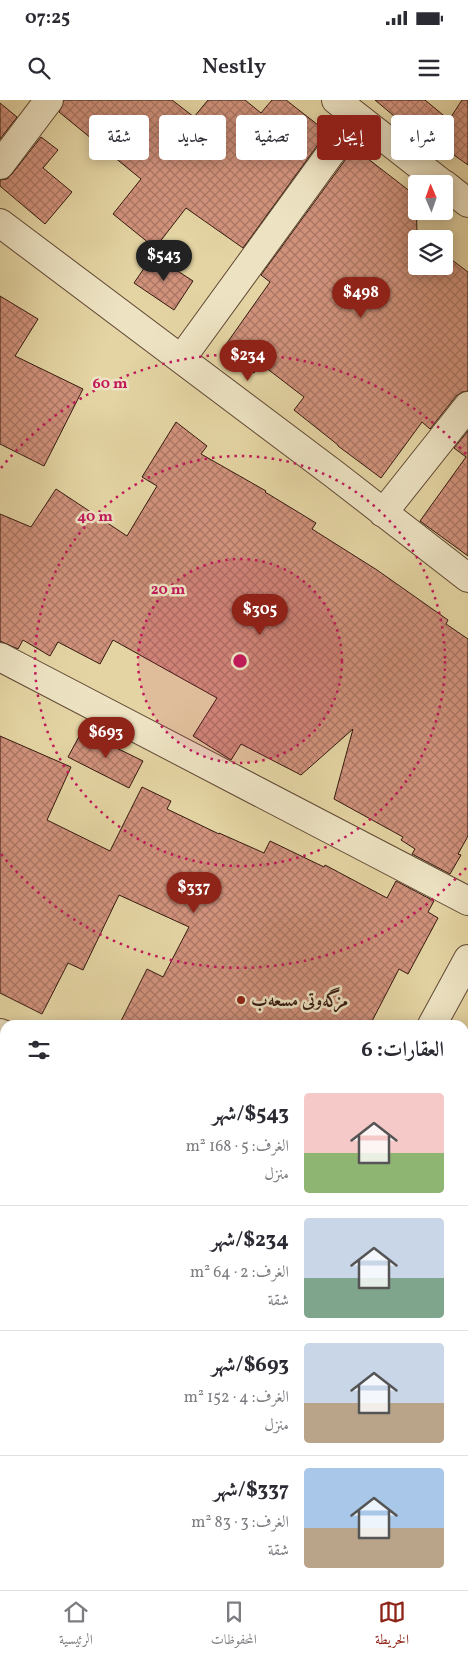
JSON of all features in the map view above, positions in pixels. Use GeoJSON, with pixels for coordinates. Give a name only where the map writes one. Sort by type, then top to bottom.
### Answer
{"type":"FeatureCollection","features":[{"type":"Feature","properties":{"kind":"street"},"geometry":{"type":"LineString","coordinates":[[0,165],[49,100]]}},
{"type":"Feature","properties":{"kind":"street"},"geometry":{"type":"LineString","coordinates":[[336,100],[355,115]]}},
{"type":"Feature","properties":{"kind":"street"},"geometry":{"type":"LineString","coordinates":[[381,135],[432,175]]}},
{"type":"Feature","properties":{"kind":"street"},"geometry":{"type":"LineString","coordinates":[[181,359],[326,160]]}},
{"type":"Feature","properties":{"kind":"street"},"geometry":{"type":"LineString","coordinates":[[453,191],[468,203]]}},
{"type":"Feature","properties":{"kind":"street"},"geometry":{"type":"LineString","coordinates":[[0,223],[468,578]]}},
{"type":"Feature","properties":{"kind":"street"},"geometry":{"type":"LineString","coordinates":[[383,512],[468,406]]}},
{"type":"Feature","properties":{"kind":"street"},"geometry":{"type":"LineString","coordinates":[[0,657],[468,901]]}},
{"type":"Feature","properties":{"kind":"street"},"geometry":{"type":"LineString","coordinates":[[435,1020],[468,959]]}},
{"type":"Feature","properties":{"kind":"building"},"geometry":{"type":"Polygon","coordinates":[[[64,100],[172,100],[191,115],[159,115],[159,160],[226,160],[226,115],[196,115],[208,100],[245,100],[261,113],[272,100],[286,100],[305,115],[236,115],[236,160],[307,160],[243,248],[186,208],[155,248],[113,214],[141,179],[118,160],[149,160],[149,115],[89,115],[89,137],[59,112],[64,100]]]}},
{"type":"Feature","properties":{"kind":"building"},"geometry":{"type":"Polygon","coordinates":[[[375,100],[425,100],[443,115],[393,115],[375,100]]]}},
{"type":"Feature","properties":{"kind":"building"},"geometry":{"type":"Polygon","coordinates":[[[462,100],[468,100],[468,165],[454,155],[454,115],[452,115],[462,100]]]}},
{"type":"Feature","properties":{"kind":"building"},"geometry":{"type":"Polygon","coordinates":[[[0,103],[17,117],[0,139],[0,103]]]}},
{"type":"Feature","properties":{"kind":"building"},"geometry":{"type":"Polygon","coordinates":[[[307,116],[317,124],[317,146],[307,160],[307,116]]]}},
{"type":"Feature","properties":{"kind":"building"},"geometry":{"type":"Polygon","coordinates":[[[41,137],[58,150],[43,168],[72,192],[45,224],[0,186],[0,180],[7,179],[12,174],[41,137]]]}},
{"type":"Feature","properties":{"kind":"building"},"geometry":{"type":"Polygon","coordinates":[[[345,160],[370,160],[408,190],[408,220],[417,220],[417,230],[408,230],[408,275],[453,275],[453,261],[468,272],[468,391],[456,396],[430,429],[422,422],[381,478],[294,410],[304,397],[261,364],[254,373],[222,350],[270,282],[261,275],[345,160]]]}},
{"type":"Feature","properties":{"kind":"building"},"geometry":{"type":"Polygon","coordinates":[[[153,255],[193,281],[174,310],[134,283],[153,255]]]}},
{"type":"Feature","properties":{"kind":"building"},"geometry":{"type":"Polygon","coordinates":[[[0,296],[38,319],[15,356],[83,389],[44,466],[0,444],[0,296]]]}},
{"type":"Feature","properties":{"kind":"building"},"geometry":{"type":"Polygon","coordinates":[[[176,422],[207,446],[201,454],[266,491],[316,523],[312,529],[377,570],[448,620],[446,624],[468,639],[468,836],[458,854],[461,855],[450,874],[412,854],[415,849],[401,840],[403,837],[334,799],[353,729],[301,775],[241,744],[231,760],[193,736],[217,698],[113,640],[100,664],[58,642],[50,656],[23,640],[18,649],[0,641],[0,514],[31,527],[56,489],[127,536],[157,486],[142,477],[176,422]]]}},
{"type":"Feature","properties":{"kind":"building"},"geometry":{"type":"Polygon","coordinates":[[[468,431],[468,556],[420,521],[466,457],[454,448],[468,431]]]}},
{"type":"Feature","properties":{"kind":"building"},"geometry":{"type":"Polygon","coordinates":[[[82,731],[143,761],[129,788],[68,757],[82,731]]]}},
{"type":"Feature","properties":{"kind":"building"},"geometry":{"type":"Polygon","coordinates":[[[0,736],[71,767],[47,820],[110,851],[142,787],[171,801],[167,809],[264,853],[270,841],[324,867],[325,865],[387,898],[396,881],[434,901],[428,912],[438,918],[408,974],[399,969],[373,1020],[122,1020],[147,969],[163,977],[189,927],[119,895],[83,970],[68,963],[42,1014],[0,993],[0,736]]]}},
{"type":"Feature","properties":{"kind":"place","name":"مزگەوتی مسعەب"},"geometry":{"type":"Point","coordinates":[241,1000]}}]}
